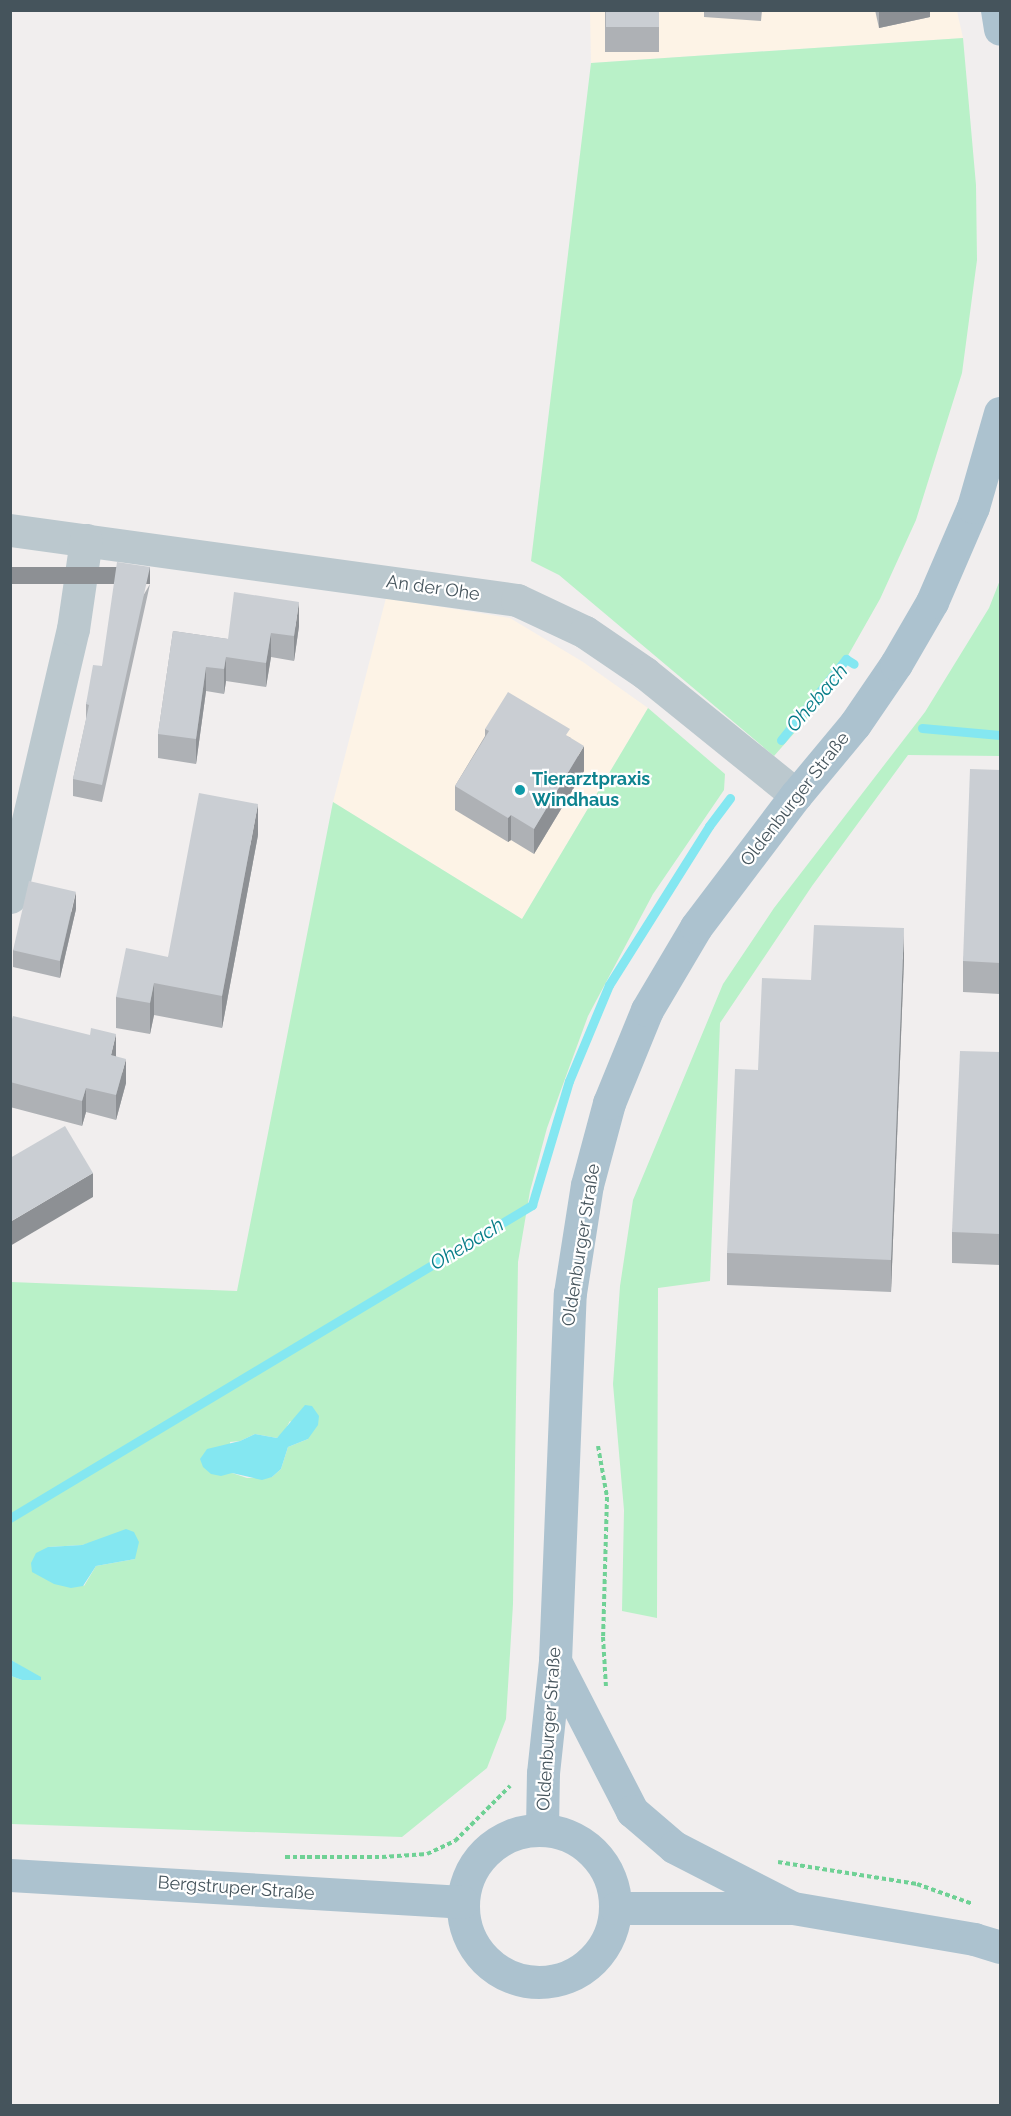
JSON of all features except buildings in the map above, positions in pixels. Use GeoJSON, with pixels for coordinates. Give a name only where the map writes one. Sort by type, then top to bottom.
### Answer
{"type":"FeatureCollection","features":[{"type":"Feature","properties":{"kind":"main road"},"geometry":{"type":"LineString","coordinates":[[997,10],[1000,29]]}},
{"type":"Feature","properties":{"kind":"main road","name":"Oldenburger Straße"},"geometry":{"type":"LineString","coordinates":[[542,1829],[543,1773],[555,1661],[570,1293],[587,1185],[609,1103],[647,1010],[696,927],[796,795],[855,724],[896,664],[932,602],[973,507],[1000,413]]}},
{"type":"Feature","properties":{"kind":"main road"},"geometry":{"type":"LineString","coordinates":[[555,1661],[632,1811],[674,1847],[793,1908]]}},
{"type":"Feature","properties":{"kind":"main road"},"geometry":{"type":"LineString","coordinates":[[542,1829],[565,1834],[586,1846],[602,1863],[612,1885],[616,1908],[611,1932],[599,1953],[582,1969],[560,1979],[536,1982],[512,1978],[483,1957],[475,1948],[465,1926],[462,1902],[467,1879],[479,1858],[496,1842],[518,1832],[542,1829]]}},
{"type":"Feature","properties":{"kind":"main road","name":"Bergstruper Straße"},"geometry":{"type":"LineString","coordinates":[[10,1875],[462,1902]]}},
{"type":"Feature","properties":{"kind":"main road"},"geometry":{"type":"LineString","coordinates":[[616,1908],[793,1908],[962,1937],[1000,1947]]}},
{"type":"Feature","properties":{"kind":"street","name":"An der Ohe"},"geometry":{"type":"LineString","coordinates":[[10,530],[517,600],[585,632],[645,673],[796,795]]}},
{"type":"Feature","properties":{"kind":"street"},"geometry":{"type":"LineString","coordinates":[[10,897],[73,629],[86,540]]}},
{"type":"Feature","properties":{"kind":"path"},"geometry":{"type":"LineString","coordinates":[[596,1434],[607,1497],[603,1637],[606,1696]]}},
{"type":"Feature","properties":{"kind":"path"},"geometry":{"type":"LineString","coordinates":[[274,1856],[382,1857],[428,1854],[455,1840],[518,1778],[543,1773]]}},
{"type":"Feature","properties":{"kind":"path"},"geometry":{"type":"LineString","coordinates":[[773,1861],[917,1884],[981,1908]]}},
{"type":"Feature","properties":{"kind":"shaded area"},"geometry":{"type":"Polygon","coordinates":[[[590,11],[957,11],[963,38],[591,63],[590,11]]]}},
{"type":"Feature","properties":{"kind":"shaded area"},"geometry":{"type":"Polygon","coordinates":[[[386,598],[510,618],[583,662],[648,708],[522,919],[333,802],[386,598]]]}},
{"type":"Feature","properties":{"kind":"green space"},"geometry":{"type":"Polygon","coordinates":[[[963,38],[976,185],[977,260],[962,373],[916,520],[880,599],[811,714],[774,756],[559,575],[531,561],[591,63],[963,38]]]}},
{"type":"Feature","properties":{"kind":"green space"},"geometry":{"type":"Polygon","coordinates":[[[1000,580],[1000,756],[908,755],[812,886],[720,1023],[710,1281],[658,1288],[657,1618],[622,1611],[624,1510],[613,1384],[620,1286],[633,1200],[723,984],[774,908],[925,712],[989,608],[1000,580]]]}},
{"type":"Feature","properties":{"kind":"green space"},"geometry":{"type":"Polygon","coordinates":[[[648,708],[725,774],[724,790],[653,894],[588,1016],[547,1128],[530,1191],[518,1262],[513,1604],[506,1719],[487,1768],[402,1837],[11,1824],[11,1676],[22,1680],[41,1679],[11,1660],[11,1282],[237,1291],[333,802],[522,919],[648,708]],[[290,1421],[284,1432],[277,1438],[255,1434],[240,1441],[230,1442],[232,1473],[247,1478],[272,1477],[281,1469],[288,1447],[308,1439],[290,1421]],[[105,1539],[82,1545],[48,1547],[84,1586],[96,1566],[135,1559],[105,1539]]]}},
{"type":"Feature","properties":{"kind":"water"},"geometry":{"type":"Polygon","coordinates":[[[305,1405],[312,1406],[319,1416],[318,1425],[308,1439],[288,1447],[281,1469],[272,1477],[262,1480],[232,1473],[221,1476],[211,1474],[203,1467],[200,1459],[207,1449],[240,1441],[255,1434],[277,1438],[305,1405]]]}},
{"type":"Feature","properties":{"kind":"water"},"geometry":{"type":"Polygon","coordinates":[[[126,1529],[134,1532],[139,1542],[135,1559],[96,1566],[83,1586],[71,1588],[54,1584],[32,1572],[31,1563],[36,1553],[48,1547],[82,1545],[126,1529]]]}},
{"type":"Feature","properties":{"kind":"water"},"geometry":{"type":"Polygon","coordinates":[[[11,1660],[41,1677],[41,1680],[22,1680],[11,1676],[11,1660]]]}},
{"type":"Feature","properties":{"kind":"waterway","name":"Ohebach"},"geometry":{"type":"LineString","coordinates":[[781,740],[846,659],[854,664]]}},
{"type":"Feature","properties":{"kind":"waterway","name":"Ohebach"},"geometry":{"type":"LineString","coordinates":[[922,728],[1000,735]]}},
{"type":"Feature","properties":{"kind":"waterway","name":"Ohebach"},"geometry":{"type":"LineString","coordinates":[[10,1518],[532,1205],[569,1081],[609,985],[709,826],[730,798]]}},
{"type":"Feature","properties":{"kind":"place","name":"Tierarztpraxis Windhaus"},"geometry":{"type":"Point","coordinates":[520,790]}}]}
